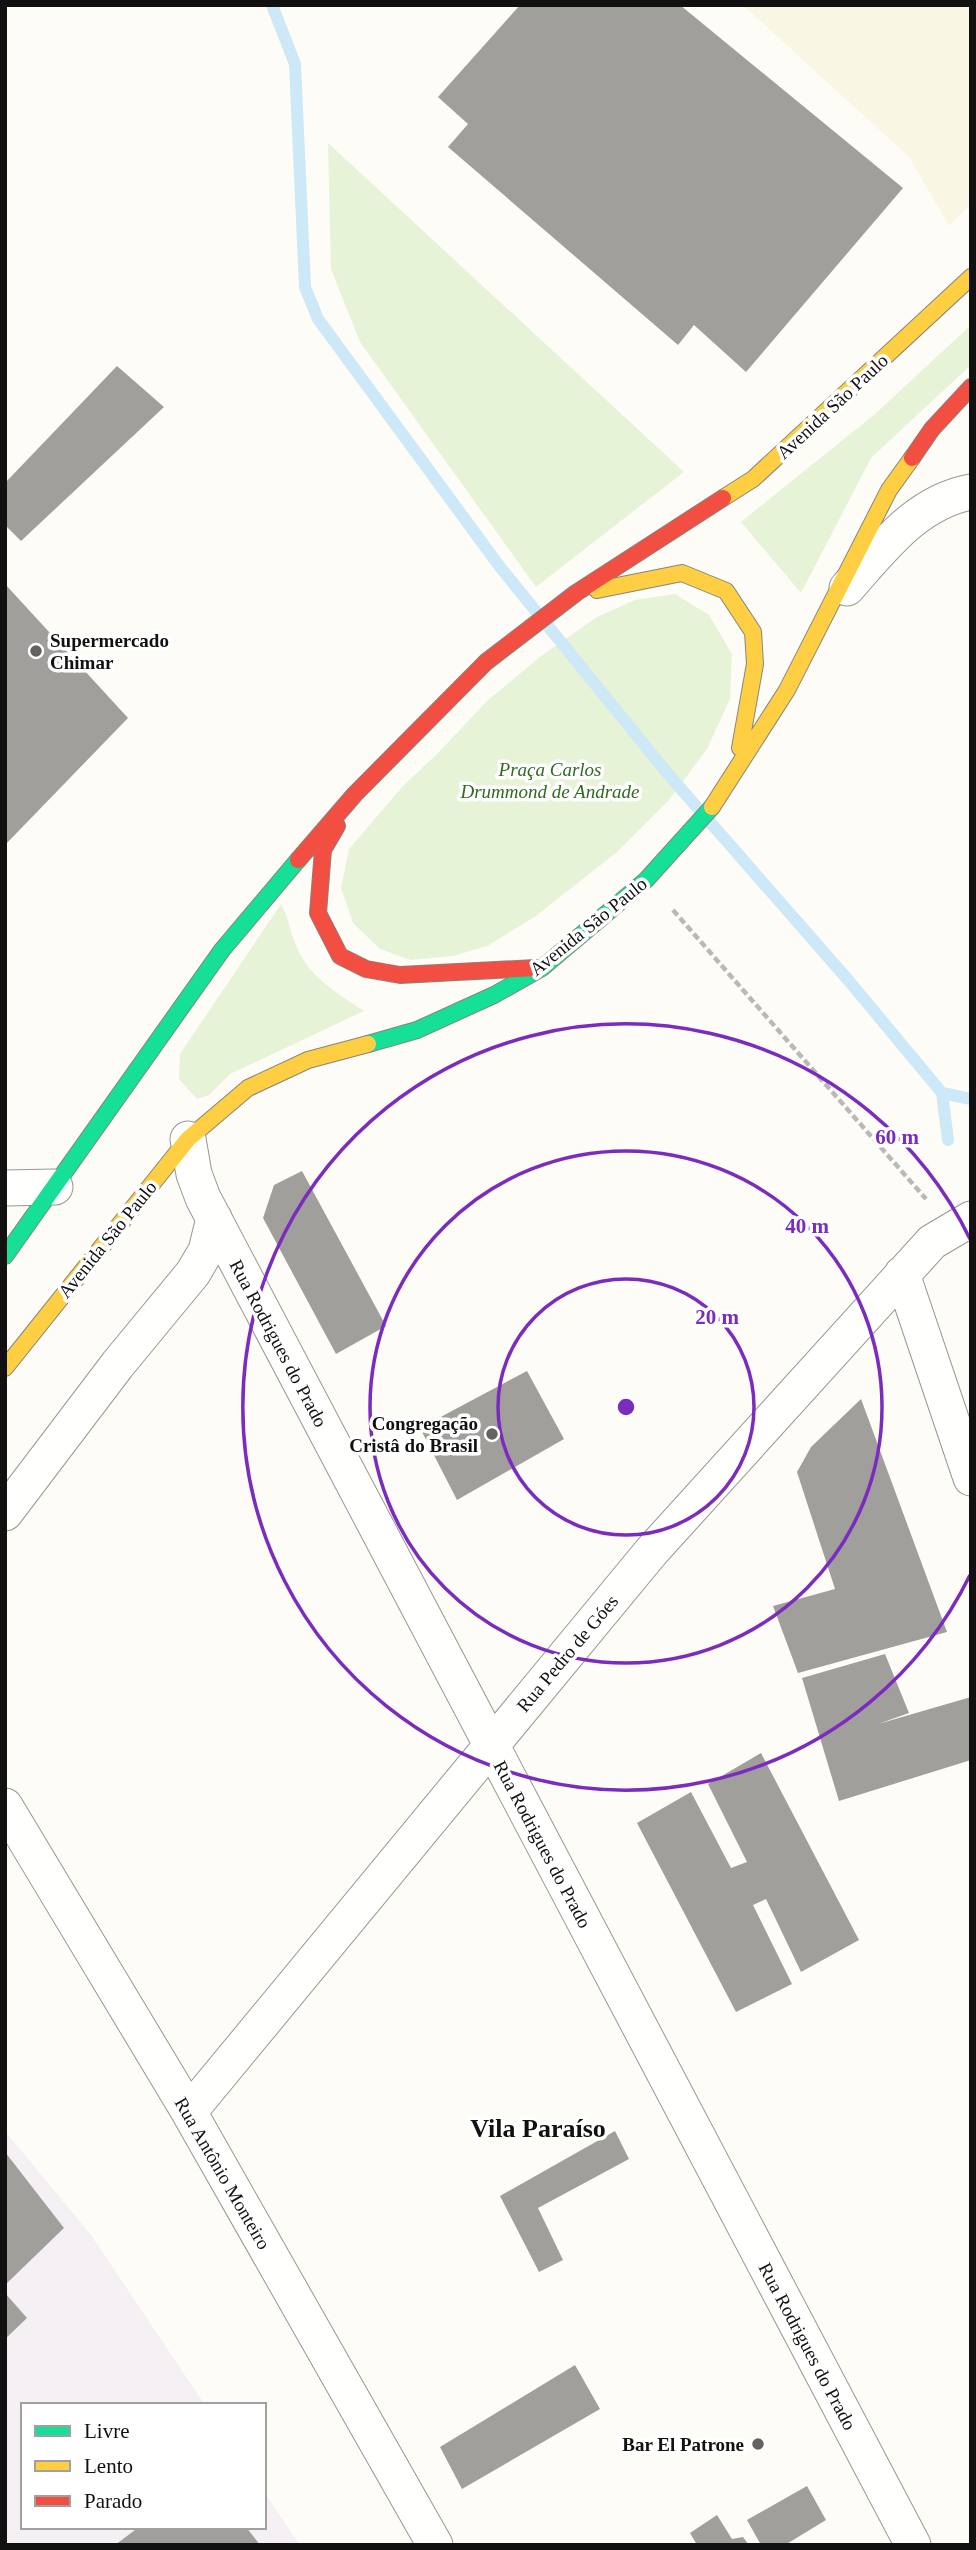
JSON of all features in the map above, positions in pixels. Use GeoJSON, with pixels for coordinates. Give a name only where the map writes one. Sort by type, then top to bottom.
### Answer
{"type":"FeatureCollection","features":[{"type":"Feature","properties":{"kind":"main road","name":"Avenida São Paulo"},"geometry":{"type":"LineString","coordinates":[[5,1256],[222,950],[355,794],[486,662],[576,593],[753,479],[971,277]]}},
{"type":"Feature","properties":{"kind":"main road","name":"Avenida São Paulo"},"geometry":{"type":"LineString","coordinates":[[5,1367],[188,1139],[248,1088],[307,1060],[417,1030],[494,995],[542,968],[646,880],[719,799],[737,764],[787,690],[890,490],[932,429],[971,387]]}},
{"type":"Feature","properties":{"kind":"main road"},"geometry":{"type":"LineString","coordinates":[[576,593],[681,573],[726,591],[753,632],[755,664],[737,764]]}},
{"type":"Feature","properties":{"kind":"main road"},"geometry":{"type":"LineString","coordinates":[[355,794],[323,850],[318,913],[340,956],[366,969],[400,975],[542,968]]}},
{"type":"Feature","properties":{"kind":"street"},"geometry":{"type":"LineString","coordinates":[[831,606],[899,529],[937,503],[971,492]]}},
{"type":"Feature","properties":{"kind":"street","name":"Rua Rodrigues do Prado"},"geometry":{"type":"LineString","coordinates":[[188,1139],[194,1174],[214,1218],[913,2545]]}},
{"type":"Feature","properties":{"kind":"street"},"geometry":{"type":"LineString","coordinates":[[5,1188],[55,1187]]}},
{"type":"Feature","properties":{"kind":"street"},"geometry":{"type":"LineString","coordinates":[[5,1513],[118,1364],[193,1273],[206,1251],[214,1218]]}},
{"type":"Feature","properties":{"kind":"street","name":"Rua Pedro de Góes"},"geometry":{"type":"LineString","coordinates":[[189,2112],[651,1552],[932,1242],[961,1224]]}},
{"type":"Feature","properties":{"kind":"street"},"geometry":{"type":"LineString","coordinates":[[902,1274],[971,1478]]}},
{"type":"Feature","properties":{"kind":"street","name":"Rua Antônio Monteiro"},"geometry":{"type":"LineString","coordinates":[[5,1805],[189,2112],[435,2545]]}},
{"type":"Feature","properties":{"kind":"path"},"geometry":{"type":"LineString","coordinates":[[646,880],[961,1224]]}},
{"type":"Feature","properties":{"kind":"shaded area"},"geometry":{"type":"Polygon","coordinates":[[[743,5],[971,5],[971,204],[949,226],[909,157],[743,5]]]}},
{"type":"Feature","properties":{"kind":"shaded area"},"geometry":{"type":"Polygon","coordinates":[[[5,2131],[91,2235],[204,2403],[21,2403],[21,2529],[266,2529],[266,2495],[300,2545],[5,2545],[5,2131]]]}},
{"type":"Feature","properties":{"kind":"green space"},"geometry":{"type":"Polygon","coordinates":[[[328,143],[684,472],[536,587],[360,342],[331,269],[328,143]]]}},
{"type":"Feature","properties":{"kind":"green space"},"geometry":{"type":"Polygon","coordinates":[[[971,325],[971,365],[871,458],[801,593],[741,522],[875,414],[971,325]]]}},
{"type":"Feature","properties":{"kind":"green space","name":"Praça Carlos Drummond de Andrade"},"geometry":{"type":"Polygon","coordinates":[[[675,594],[709,615],[732,654],[730,699],[707,749],[669,800],[617,852],[536,916],[487,946],[453,956],[411,960],[380,949],[353,923],[341,888],[349,849],[403,786],[487,701],[541,656],[597,617],[635,600],[675,594]]]}},
{"type":"Feature","properties":{"kind":"green space"},"geometry":{"type":"Polygon","coordinates":[[[281,904],[296,946],[309,967],[325,984],[364,1011],[230,1074],[209,1095],[197,1099],[179,1079],[180,1054],[281,904]]]}},
{"type":"Feature","properties":{"kind":"building"},"geometry":{"type":"Polygon","coordinates":[[[520,5],[680,5],[903,188],[746,372],[694,325],[678,345],[448,147],[468,124],[438,97],[520,5]]]}},
{"type":"Feature","properties":{"kind":"building"},"geometry":{"type":"Polygon","coordinates":[[[117,366],[164,407],[21,541],[5,525],[5,483],[117,366]]]}},
{"type":"Feature","properties":{"kind":"building","name":"Supermercado Chimar"},"geometry":{"type":"Polygon","coordinates":[[[5,584],[128,718],[5,845],[5,584]]]}},
{"type":"Feature","properties":{"kind":"building"},"geometry":{"type":"Polygon","coordinates":[[[302,1171],[386,1326],[336,1354],[263,1218],[274,1185],[302,1171]]]}},
{"type":"Feature","properties":{"kind":"building","name":"Congregação Cristâ do Brasil"},"geometry":{"type":"Polygon","coordinates":[[[527,1371],[564,1439],[457,1500],[420,1428],[527,1371]]]}},
{"type":"Feature","properties":{"kind":"building"},"geometry":{"type":"Polygon","coordinates":[[[861,1399],[947,1632],[798,1673],[773,1606],[835,1589],[797,1472],[811,1447],[861,1399]]]}},
{"type":"Feature","properties":{"kind":"building"},"geometry":{"type":"Polygon","coordinates":[[[885,1654],[909,1713],[878,1724],[971,1697],[971,1760],[839,1801],[802,1678],[885,1654]]]}},
{"type":"Feature","properties":{"kind":"building"},"geometry":{"type":"Polygon","coordinates":[[[761,1753],[859,1940],[801,1972],[766,1899],[753,1905],[792,1984],[736,2012],[637,1823],[691,1792],[731,1868],[747,1862],[708,1784],[761,1753]]]}},
{"type":"Feature","properties":{"kind":"building"},"geometry":{"type":"Polygon","coordinates":[[[615,2131],[629,2159],[538,2208],[563,2260],[539,2272],[500,2196],[615,2131]]]}},
{"type":"Feature","properties":{"kind":"building"},"geometry":{"type":"Polygon","coordinates":[[[5,2152],[64,2228],[5,2285],[5,2152]]]}},
{"type":"Feature","properties":{"kind":"building"},"geometry":{"type":"Polygon","coordinates":[[[5,2293],[27,2318],[5,2339],[5,2293]]]}},
{"type":"Feature","properties":{"kind":"building"},"geometry":{"type":"Polygon","coordinates":[[[575,2365],[600,2409],[462,2489],[440,2447],[575,2365]]]}},
{"type":"Feature","properties":{"kind":"building"},"geometry":{"type":"Polygon","coordinates":[[[807,2486],[826,2520],[785,2545],[761,2545],[747,2520],[807,2486]]]}},
{"type":"Feature","properties":{"kind":"building"},"geometry":{"type":"Polygon","coordinates":[[[717,2515],[732,2539],[743,2537],[749,2545],[697,2545],[690,2533],[717,2515]]]}},
{"type":"Feature","properties":{"kind":"building"},"geometry":{"type":"Polygon","coordinates":[[[136,2529],[248,2529],[260,2545],[115,2545],[136,2529]]]}},
{"type":"Feature","properties":{"kind":"waterway"},"geometry":{"type":"LineString","coordinates":[[272,5],[295,64],[305,287],[318,319],[500,567],[668,774],[849,981],[942,1093],[971,1099]]}},
{"type":"Feature","properties":{"kind":"waterway"},"geometry":{"type":"LineString","coordinates":[[942,1093],[948,1140]]}},
{"type":"Feature","properties":{"kind":"traffic: fast"},"geometry":{"type":"LineString","coordinates":[[368,1044],[417,1030],[494,995],[542,968],[646,880],[712,807]]}},
{"type":"Feature","properties":{"kind":"traffic: fast"},"geometry":{"type":"LineString","coordinates":[[5,1256],[222,950],[298,860]]}},
{"type":"Feature","properties":{"kind":"traffic: slow"},"geometry":{"type":"LineString","coordinates":[[723,498],[753,479],[971,277]]}},
{"type":"Feature","properties":{"kind":"traffic: slow"},"geometry":{"type":"LineString","coordinates":[[712,807],[787,690],[889,490],[912,458]]}},
{"type":"Feature","properties":{"kind":"traffic: slow"},"geometry":{"type":"LineString","coordinates":[[597,590],[682,573],[726,591],[753,632],[755,664],[740,748]]}},
{"type":"Feature","properties":{"kind":"traffic: slow"},"geometry":{"type":"LineString","coordinates":[[5,1368],[188,1139],[248,1088],[308,1060],[368,1044]]}},
{"type":"Feature","properties":{"kind":"traffic: jam"},"geometry":{"type":"LineString","coordinates":[[912,458],[932,429],[971,387]]}},
{"type":"Feature","properties":{"kind":"traffic: jam"},"geometry":{"type":"LineString","coordinates":[[298,860],[355,794],[486,662],[576,593],[723,498]]}},
{"type":"Feature","properties":{"kind":"traffic: jam"},"geometry":{"type":"LineString","coordinates":[[337,826],[323,850],[318,913],[340,956],[366,969],[400,975],[536,968]]}},
{"type":"Feature","properties":{"kind":"place","name":"Supermercado Chimar"},"geometry":{"type":"Point","coordinates":[36,651]}},
{"type":"Feature","properties":{"kind":"place","name":"Congregação Cristâ do Brasil"},"geometry":{"type":"Point","coordinates":[492,1434]}},
{"type":"Feature","properties":{"kind":"place","name":"Bar El Patrone"},"geometry":{"type":"Point","coordinates":[758,2444]}},
{"type":"Feature","properties":{"kind":"district","name":"Vila Paraíso"},"geometry":{"type":"Point","coordinates":[538,2128]}}]}
